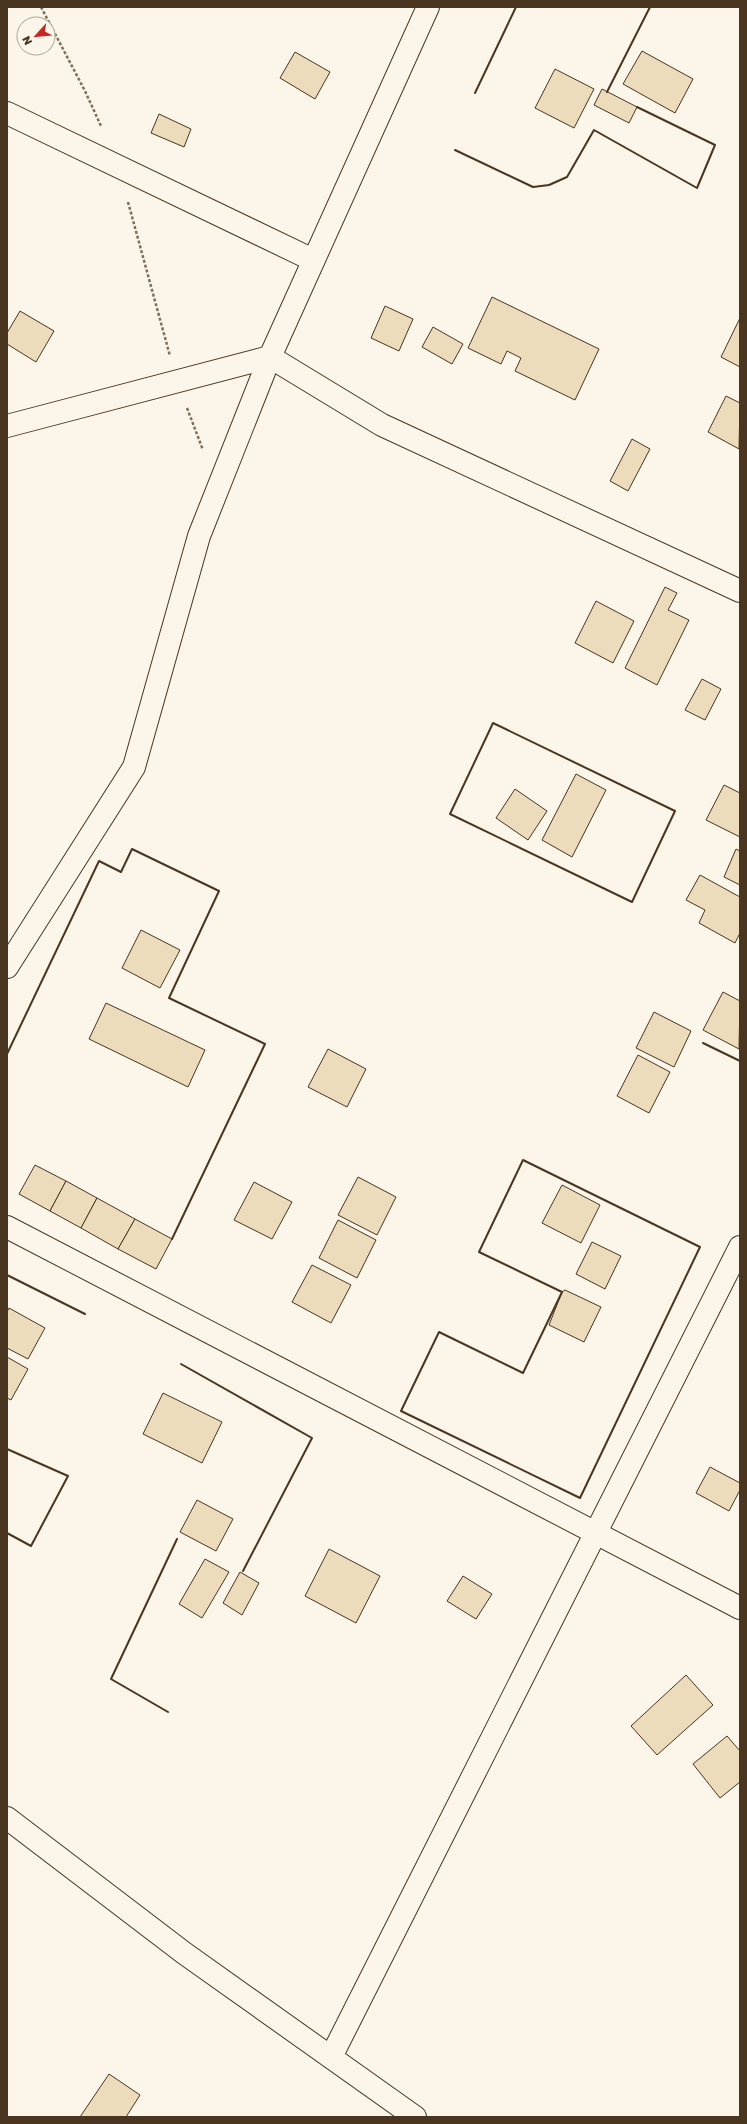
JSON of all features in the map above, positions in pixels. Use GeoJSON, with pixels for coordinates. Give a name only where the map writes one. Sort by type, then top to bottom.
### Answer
{"type":"FeatureCollection","features":[{"type":"Feature","properties":{"kind":"street"},"geometry":{"type":"LineString","coordinates":[[7,967],[134,768],[199,536],[270,357],[428,7]]}},
{"type":"Feature","properties":{"kind":"street"},"geometry":{"type":"LineString","coordinates":[[7,113],[313,260]]}},
{"type":"Feature","properties":{"kind":"street"},"geometry":{"type":"LineString","coordinates":[[7,426],[270,357],[382,425],[740,591]]}},
{"type":"Feature","properties":{"kind":"street"},"geometry":{"type":"LineString","coordinates":[[7,1228],[740,1608]]}},
{"type":"Feature","properties":{"kind":"street"},"geometry":{"type":"LineString","coordinates":[[331,2057],[594,1532],[740,1247]]}},
{"type":"Feature","properties":{"kind":"street"},"geometry":{"type":"LineString","coordinates":[[7,1818],[184,1953],[415,2117]]}},
{"type":"Feature","properties":{"kind":"path"},"geometry":{"type":"LineString","coordinates":[[41,7],[85,91],[118,166],[177,381],[218,488]]}},
{"type":"Feature","properties":{"kind":"building"},"geometry":{"type":"Polygon","coordinates":[[[642,51],[693,79],[675,113],[623,84],[642,51]]]}},
{"type":"Feature","properties":{"kind":"building"},"geometry":{"type":"Polygon","coordinates":[[[295,52],[330,72],[315,99],[280,78],[295,52]]]}},
{"type":"Feature","properties":{"kind":"building"},"geometry":{"type":"Polygon","coordinates":[[[555,69],[594,89],[574,128],[535,108],[555,69]]]}},
{"type":"Feature","properties":{"kind":"building"},"geometry":{"type":"Polygon","coordinates":[[[602,89],[637,107],[629,123],[594,105],[602,89]]]}},
{"type":"Feature","properties":{"kind":"building"},"geometry":{"type":"Polygon","coordinates":[[[159,114],[191,129],[184,147],[151,133],[159,114]]]}},
{"type":"Feature","properties":{"kind":"building"},"geometry":{"type":"Polygon","coordinates":[[[492,297],[599,349],[575,400],[515,371],[521,358],[507,351],[501,364],[468,348],[492,297]]]}},
{"type":"Feature","properties":{"kind":"building"},"geometry":{"type":"Polygon","coordinates":[[[385,306],[413,319],[399,351],[371,338],[385,306]]]}},
{"type":"Feature","properties":{"kind":"building"},"geometry":{"type":"Polygon","coordinates":[[[20,311],[54,331],[36,362],[7,344],[7,333],[20,311]]]}},
{"type":"Feature","properties":{"kind":"building"},"geometry":{"type":"Polygon","coordinates":[[[740,318],[740,367],[721,357],[740,318]]]}},
{"type":"Feature","properties":{"kind":"building"},"geometry":{"type":"Polygon","coordinates":[[[433,327],[463,344],[452,364],[422,347],[433,327]]]}},
{"type":"Feature","properties":{"kind":"building"},"geometry":{"type":"Polygon","coordinates":[[[726,396],[740,403],[739,449],[708,432],[726,396]]]}},
{"type":"Feature","properties":{"kind":"building"},"geometry":{"type":"Polygon","coordinates":[[[632,439],[650,449],[628,491],[610,481],[632,439]]]}},
{"type":"Feature","properties":{"kind":"building"},"geometry":{"type":"Polygon","coordinates":[[[665,587],[677,593],[668,610],[689,620],[657,685],[625,668],[665,587]]]}},
{"type":"Feature","properties":{"kind":"building"},"geometry":{"type":"Polygon","coordinates":[[[596,601],[634,621],[613,663],[575,643],[596,601]]]}},
{"type":"Feature","properties":{"kind":"building"},"geometry":{"type":"Polygon","coordinates":[[[702,679],[721,689],[705,720],[685,710],[702,679]]]}},
{"type":"Feature","properties":{"kind":"building"},"geometry":{"type":"Polygon","coordinates":[[[576,774],[606,790],[572,857],[542,840],[576,774]]]}},
{"type":"Feature","properties":{"kind":"building"},"geometry":{"type":"Polygon","coordinates":[[[724,785],[740,793],[740,837],[706,820],[724,785]]]}},
{"type":"Feature","properties":{"kind":"building"},"geometry":{"type":"Polygon","coordinates":[[[515,789],[547,811],[528,840],[496,818],[515,789]]]}},
{"type":"Feature","properties":{"kind":"building"},"geometry":{"type":"Polygon","coordinates":[[[736,849],[740,851],[740,885],[724,877],[736,849]]]}},
{"type":"Feature","properties":{"kind":"building"},"geometry":{"type":"Polygon","coordinates":[[[700,875],[740,897],[740,933],[735,943],[699,923],[705,910],[686,900],[700,875]]]}},
{"type":"Feature","properties":{"kind":"building"},"geometry":{"type":"Polygon","coordinates":[[[141,930],[180,950],[160,988],[122,968],[141,930]]]}},
{"type":"Feature","properties":{"kind":"building"},"geometry":{"type":"Polygon","coordinates":[[[723,992],[740,1001],[739,1049],[703,1030],[723,992]]]}},
{"type":"Feature","properties":{"kind":"building"},"geometry":{"type":"Polygon","coordinates":[[[106,1003],[205,1050],[188,1087],[89,1039],[106,1003]]]}},
{"type":"Feature","properties":{"kind":"building"},"geometry":{"type":"Polygon","coordinates":[[[654,1012],[691,1031],[674,1067],[636,1048],[654,1012]]]}},
{"type":"Feature","properties":{"kind":"building"},"geometry":{"type":"Polygon","coordinates":[[[328,1049],[366,1069],[347,1107],[308,1087],[328,1049]]]}},
{"type":"Feature","properties":{"kind":"building"},"geometry":{"type":"Polygon","coordinates":[[[638,1055],[670,1072],[649,1113],[617,1096],[638,1055]]]}},
{"type":"Feature","properties":{"kind":"building"},"geometry":{"type":"Polygon","coordinates":[[[35,1165],[66,1181],[50,1211],[19,1194],[35,1165]]]}},
{"type":"Feature","properties":{"kind":"building"},"geometry":{"type":"Polygon","coordinates":[[[358,1177],[396,1197],[377,1235],[338,1215],[358,1177]]]}},
{"type":"Feature","properties":{"kind":"building"},"geometry":{"type":"Polygon","coordinates":[[[66,1181],[97,1198],[81,1228],[50,1211],[66,1181]]]}},
{"type":"Feature","properties":{"kind":"building"},"geometry":{"type":"Polygon","coordinates":[[[254,1182],[292,1202],[272,1239],[234,1220],[254,1182]]]}},
{"type":"Feature","properties":{"kind":"building"},"geometry":{"type":"Polygon","coordinates":[[[562,1185],[600,1205],[581,1243],[542,1223],[562,1185]]]}},
{"type":"Feature","properties":{"kind":"building"},"geometry":{"type":"Polygon","coordinates":[[[97,1198],[135,1219],[118,1249],[81,1228],[97,1198]]]}},
{"type":"Feature","properties":{"kind":"building"},"geometry":{"type":"Polygon","coordinates":[[[135,1219],[172,1239],[156,1269],[118,1249],[135,1219]]]}},
{"type":"Feature","properties":{"kind":"building"},"geometry":{"type":"Polygon","coordinates":[[[338,1220],[376,1240],[357,1278],[319,1258],[338,1220]]]}},
{"type":"Feature","properties":{"kind":"building"},"geometry":{"type":"Polygon","coordinates":[[[592,1242],[621,1256],[605,1289],[576,1274],[592,1242]]]}},
{"type":"Feature","properties":{"kind":"building"},"geometry":{"type":"Polygon","coordinates":[[[312,1265],[351,1285],[331,1323],[292,1302],[312,1265]]]}},
{"type":"Feature","properties":{"kind":"building"},"geometry":{"type":"Polygon","coordinates":[[[565,1290],[601,1307],[584,1342],[549,1325],[562,1292],[565,1290]]]}},
{"type":"Feature","properties":{"kind":"building"},"geometry":{"type":"Polygon","coordinates":[[[9,1308],[45,1328],[28,1359],[7,1348],[7,1312],[9,1308]]]}},
{"type":"Feature","properties":{"kind":"building"},"geometry":{"type":"Polygon","coordinates":[[[7,1357],[28,1369],[11,1400],[7,1398],[7,1357]]]}},
{"type":"Feature","properties":{"kind":"building"},"geometry":{"type":"Polygon","coordinates":[[[163,1393],[222,1422],[202,1463],[143,1434],[163,1393]]]}},
{"type":"Feature","properties":{"kind":"building"},"geometry":{"type":"Polygon","coordinates":[[[710,1467],[740,1483],[740,1490],[729,1511],[696,1493],[710,1467]]]}},
{"type":"Feature","properties":{"kind":"building"},"geometry":{"type":"Polygon","coordinates":[[[197,1500],[233,1519],[216,1551],[180,1532],[197,1500]]]}},
{"type":"Feature","properties":{"kind":"building"},"geometry":{"type":"Polygon","coordinates":[[[329,1549],[380,1576],[356,1623],[305,1596],[329,1549]]]}},
{"type":"Feature","properties":{"kind":"building"},"geometry":{"type":"Polygon","coordinates":[[[205,1559],[229,1572],[202,1618],[179,1604],[205,1559]]]}},
{"type":"Feature","properties":{"kind":"building"},"geometry":{"type":"Polygon","coordinates":[[[240,1572],[259,1583],[242,1615],[223,1603],[240,1572]]]}},
{"type":"Feature","properties":{"kind":"building"},"geometry":{"type":"Polygon","coordinates":[[[463,1576],[492,1594],[476,1619],[447,1601],[463,1576]]]}},
{"type":"Feature","properties":{"kind":"building"},"geometry":{"type":"Polygon","coordinates":[[[686,1675],[713,1705],[657,1755],[631,1726],[686,1675]]]}},
{"type":"Feature","properties":{"kind":"building"},"geometry":{"type":"Polygon","coordinates":[[[727,1736],[740,1751],[740,1782],[720,1798],[693,1764],[727,1736]]]}},
{"type":"Feature","properties":{"kind":"building"},"geometry":{"type":"Polygon","coordinates":[[[109,2074],[140,2095],[126,2117],[80,2117],[109,2074]]]}},
{"type":"Feature","properties":{"kind":"wall"},"geometry":{"type":"LineString","coordinates":[[475,93],[516,7]]}},
{"type":"Feature","properties":{"kind":"wall"},"geometry":{"type":"LineString","coordinates":[[607,92],[650,7]]}},
{"type":"Feature","properties":{"kind":"wall"},"geometry":{"type":"LineString","coordinates":[[455,150],[533,187],[549,185],[567,177],[594,130],[697,188],[715,145],[637,107]]}},
{"type":"Feature","properties":{"kind":"wall"},"geometry":{"type":"LineString","coordinates":[[493,723],[675,811],[632,902],[450,814],[493,723]]}},
{"type":"Feature","properties":{"kind":"wall"},"geometry":{"type":"LineString","coordinates":[[7,1054],[99,861],[121,872],[132,849],[219,891],[169,998],[265,1044],[172,1239]]}},
{"type":"Feature","properties":{"kind":"wall"},"geometry":{"type":"LineString","coordinates":[[703,1043],[740,1061]]}},
{"type":"Feature","properties":{"kind":"wall"},"geometry":{"type":"LineString","coordinates":[[523,1160],[700,1247],[580,1498],[401,1411],[439,1332],[523,1373],[562,1292],[479,1252],[523,1160]]}},
{"type":"Feature","properties":{"kind":"wall"},"geometry":{"type":"LineString","coordinates":[[7,1275],[85,1314]]}},
{"type":"Feature","properties":{"kind":"wall"},"geometry":{"type":"LineString","coordinates":[[181,1364],[312,1438],[243,1571]]}},
{"type":"Feature","properties":{"kind":"wall"},"geometry":{"type":"LineString","coordinates":[[7,1449],[68,1476],[31,1546],[7,1533]]}},
{"type":"Feature","properties":{"kind":"wall"},"geometry":{"type":"LineString","coordinates":[[168,1712],[111,1679],[177,1539]]}}]}
